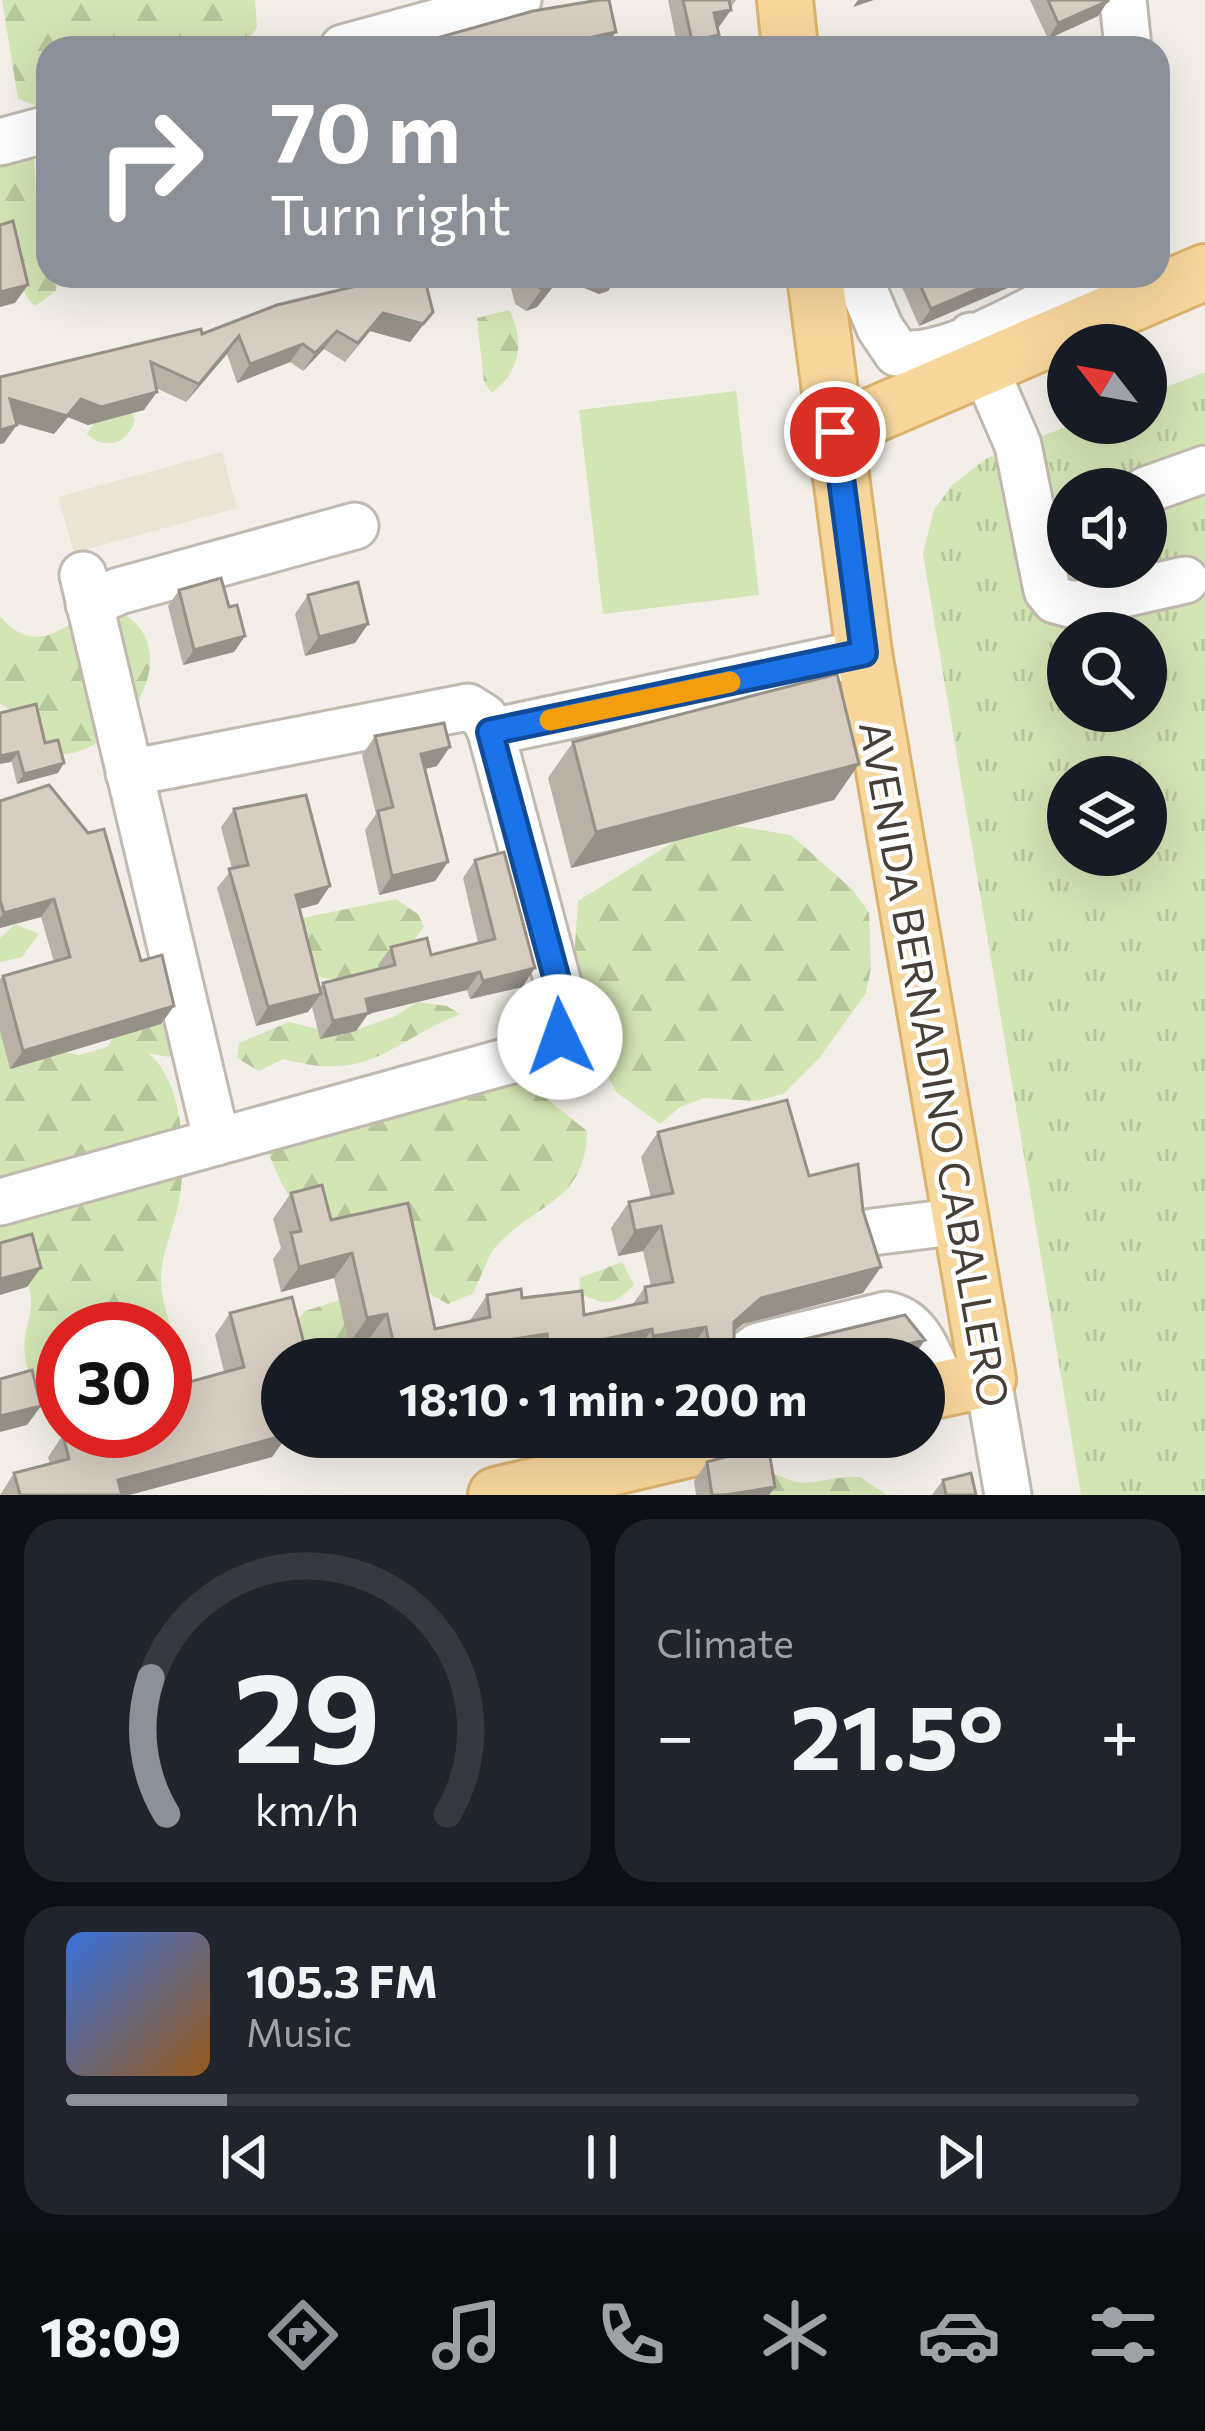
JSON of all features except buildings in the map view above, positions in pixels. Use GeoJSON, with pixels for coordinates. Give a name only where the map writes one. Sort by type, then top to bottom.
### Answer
{"type":"FeatureCollection","features":[{"type":"Feature","properties":{"kind":"main road"},"geometry":{"type":"LineString","coordinates":[[785,0],[789,36]]}},
{"type":"Feature","properties":{"kind":"main road"},"geometry":{"type":"LineString","coordinates":[[1170,279],[1205,272]]}},
{"type":"Feature","properties":{"kind":"main road","name":"AVENIDA BERNADINO CABALLERO"},"geometry":{"type":"LineString","coordinates":[[829,288],[835,432],[864,653],[961,1221],[952,1386]]}},
{"type":"Feature","properties":{"kind":"main road"},"geometry":{"type":"LineString","coordinates":[[835,432],[977,351],[1120,288]]}},
{"type":"Feature","properties":{"kind":"main road"},"geometry":{"type":"LineString","coordinates":[[496,1495],[652,1458]]}},
{"type":"Feature","properties":{"kind":"street"},"geometry":{"type":"LineString","coordinates":[[387,36],[518,0]]}},
{"type":"Feature","properties":{"kind":"street"},"geometry":{"type":"LineString","coordinates":[[1123,0],[1127,36]]}},
{"type":"Feature","properties":{"kind":"street"},"geometry":{"type":"LineString","coordinates":[[0,142],[36,132]]}},
{"type":"Feature","properties":{"kind":"street"},"geometry":{"type":"LineString","coordinates":[[840,288],[897,352],[977,351],[1047,506]]}},
{"type":"Feature","properties":{"kind":"street"},"geometry":{"type":"LineString","coordinates":[[1167,488],[1202,485]]}},
{"type":"Feature","properties":{"kind":"street"},"geometry":{"type":"LineString","coordinates":[[217,1142],[86,590],[119,591],[355,526]]}},
{"type":"Feature","properties":{"kind":"street"},"geometry":{"type":"LineString","coordinates":[[1167,584],[1185,580]]}},
{"type":"Feature","properties":{"kind":"street"},"geometry":{"type":"LineString","coordinates":[[1047,588],[1062,604],[1144,588]]}},
{"type":"Feature","properties":{"kind":"street"},"geometry":{"type":"LineString","coordinates":[[490,732],[864,653]]}},
{"type":"Feature","properties":{"kind":"street"},"geometry":{"type":"LineString","coordinates":[[0,1202],[537,1053],[560,1037],[564,1006],[490,732],[484,717],[468,706],[129,773]]}},
{"type":"Feature","properties":{"kind":"street"},"geometry":{"type":"LineString","coordinates":[[872,1232],[961,1221]]}},
{"type":"Feature","properties":{"kind":"street"},"geometry":{"type":"LineString","coordinates":[[792,1338],[886,1316],[903,1318],[921,1338]]}},
{"type":"Feature","properties":{"kind":"street","name":"AVENIDA BERNADINO CABALLERO"},"geometry":{"type":"LineString","coordinates":[[952,1386],[1008,1495]]}},
{"type":"Feature","properties":{"kind":"shaded area"},"geometry":{"type":"Polygon","coordinates":[[[222,452],[237,508],[74,553],[58,497],[222,452]]]}},
{"type":"Feature","properties":{"kind":"green space"},"geometry":{"type":"Polygon","coordinates":[[[2,0],[255,0],[257,27],[251,36],[36,36],[36,106],[18,99],[2,0]]]}},
{"type":"Feature","properties":{"kind":"green space"},"geometry":{"type":"Polygon","coordinates":[[[0,147],[34,154],[36,288],[56,288],[35,306],[22,285],[18,240],[0,226],[0,147]]]}},
{"type":"Feature","properties":{"kind":"green space"},"geometry":{"type":"Polygon","coordinates":[[[509,310],[517,333],[517,354],[509,375],[492,393],[484,382],[477,318],[509,310]]]}},
{"type":"Feature","properties":{"kind":"green space"},"geometry":{"type":"Polygon","coordinates":[[[1205,372],[1205,1495],[1081,1495],[923,554],[934,510],[952,485],[987,458],[1047,434],[1047,444],[1167,444],[1167,387],[1205,372]]]}},
{"type":"Feature","properties":{"kind":"green space"},"geometry":{"type":"Polygon","coordinates":[[[736,391],[759,595],[603,614],[579,410],[736,391]]]}},
{"type":"Feature","properties":{"kind":"green space"},"geometry":{"type":"Polygon","coordinates":[[[102,409],[131,413],[135,420],[127,435],[108,443],[87,434],[102,409]]]}},
{"type":"Feature","properties":{"kind":"green space"},"geometry":{"type":"Polygon","coordinates":[[[96,602],[130,619],[147,642],[149,669],[140,697],[122,723],[98,742],[72,753],[46,752],[26,717],[0,704],[0,616],[12,628],[37,637],[61,630],[96,602]]]}},
{"type":"Feature","properties":{"kind":"green space"},"geometry":{"type":"Polygon","coordinates":[[[707,821],[791,835],[853,890],[869,913],[871,967],[866,993],[820,1057],[783,1094],[756,1101],[704,1098],[680,1107],[660,1124],[616,1092],[603,1066],[574,959],[578,901],[707,821]]]}},
{"type":"Feature","properties":{"kind":"green space"},"geometry":{"type":"Polygon","coordinates":[[[396,899],[419,915],[424,927],[401,954],[360,977],[328,979],[310,974],[297,919],[396,899]]]}},
{"type":"Feature","properties":{"kind":"green space"},"geometry":{"type":"Polygon","coordinates":[[[15,924],[39,934],[22,957],[0,962],[0,938],[15,924]]]}},
{"type":"Feature","properties":{"kind":"green space"},"geometry":{"type":"Polygon","coordinates":[[[157,974],[193,1040],[169,1057],[148,1053],[169,1082],[182,1142],[179,1201],[161,1272],[164,1302],[36,1302],[36,1383],[25,1360],[31,1301],[28,1286],[0,1243],[0,1018],[26,1044],[79,1055],[107,1047],[157,974]]]}},
{"type":"Feature","properties":{"kind":"green space"},"geometry":{"type":"Polygon","coordinates":[[[418,1002],[447,1006],[460,1014],[359,1063],[313,1065],[283,1059],[259,1071],[237,1058],[239,1043],[289,1022],[341,1035],[393,1017],[418,1002]]]}},
{"type":"Feature","properties":{"kind":"green space"},"geometry":{"type":"Polygon","coordinates":[[[522,1079],[587,1131],[584,1154],[569,1187],[494,1249],[472,1294],[448,1304],[425,1291],[363,1223],[324,1217],[300,1207],[284,1188],[268,1152],[299,1100],[522,1079]]]}},
{"type":"Feature","properties":{"kind":"green space"},"geometry":{"type":"Polygon","coordinates":[[[622,1262],[634,1285],[620,1297],[602,1302],[579,1292],[580,1278],[622,1262]]]}},
{"type":"Feature","properties":{"kind":"green space"},"geometry":{"type":"Polygon","coordinates":[[[362,1293],[371,1338],[287,1338],[305,1311],[362,1293]]]}},
{"type":"Feature","properties":{"kind":"green space"},"geometry":{"type":"Polygon","coordinates":[[[762,1468],[802,1483],[860,1477],[887,1495],[728,1495],[762,1468]]]}},
{"type":"Feature","properties":{"kind":"slow traffic"},"geometry":{"type":"LineString","coordinates":[[550,720],[730,682]]}},
{"type":"Feature","properties":{"kind":"route"},"geometry":{"type":"LineString","coordinates":[[560,1037],[564,1006],[490,732],[864,653],[835,432]]}}]}
